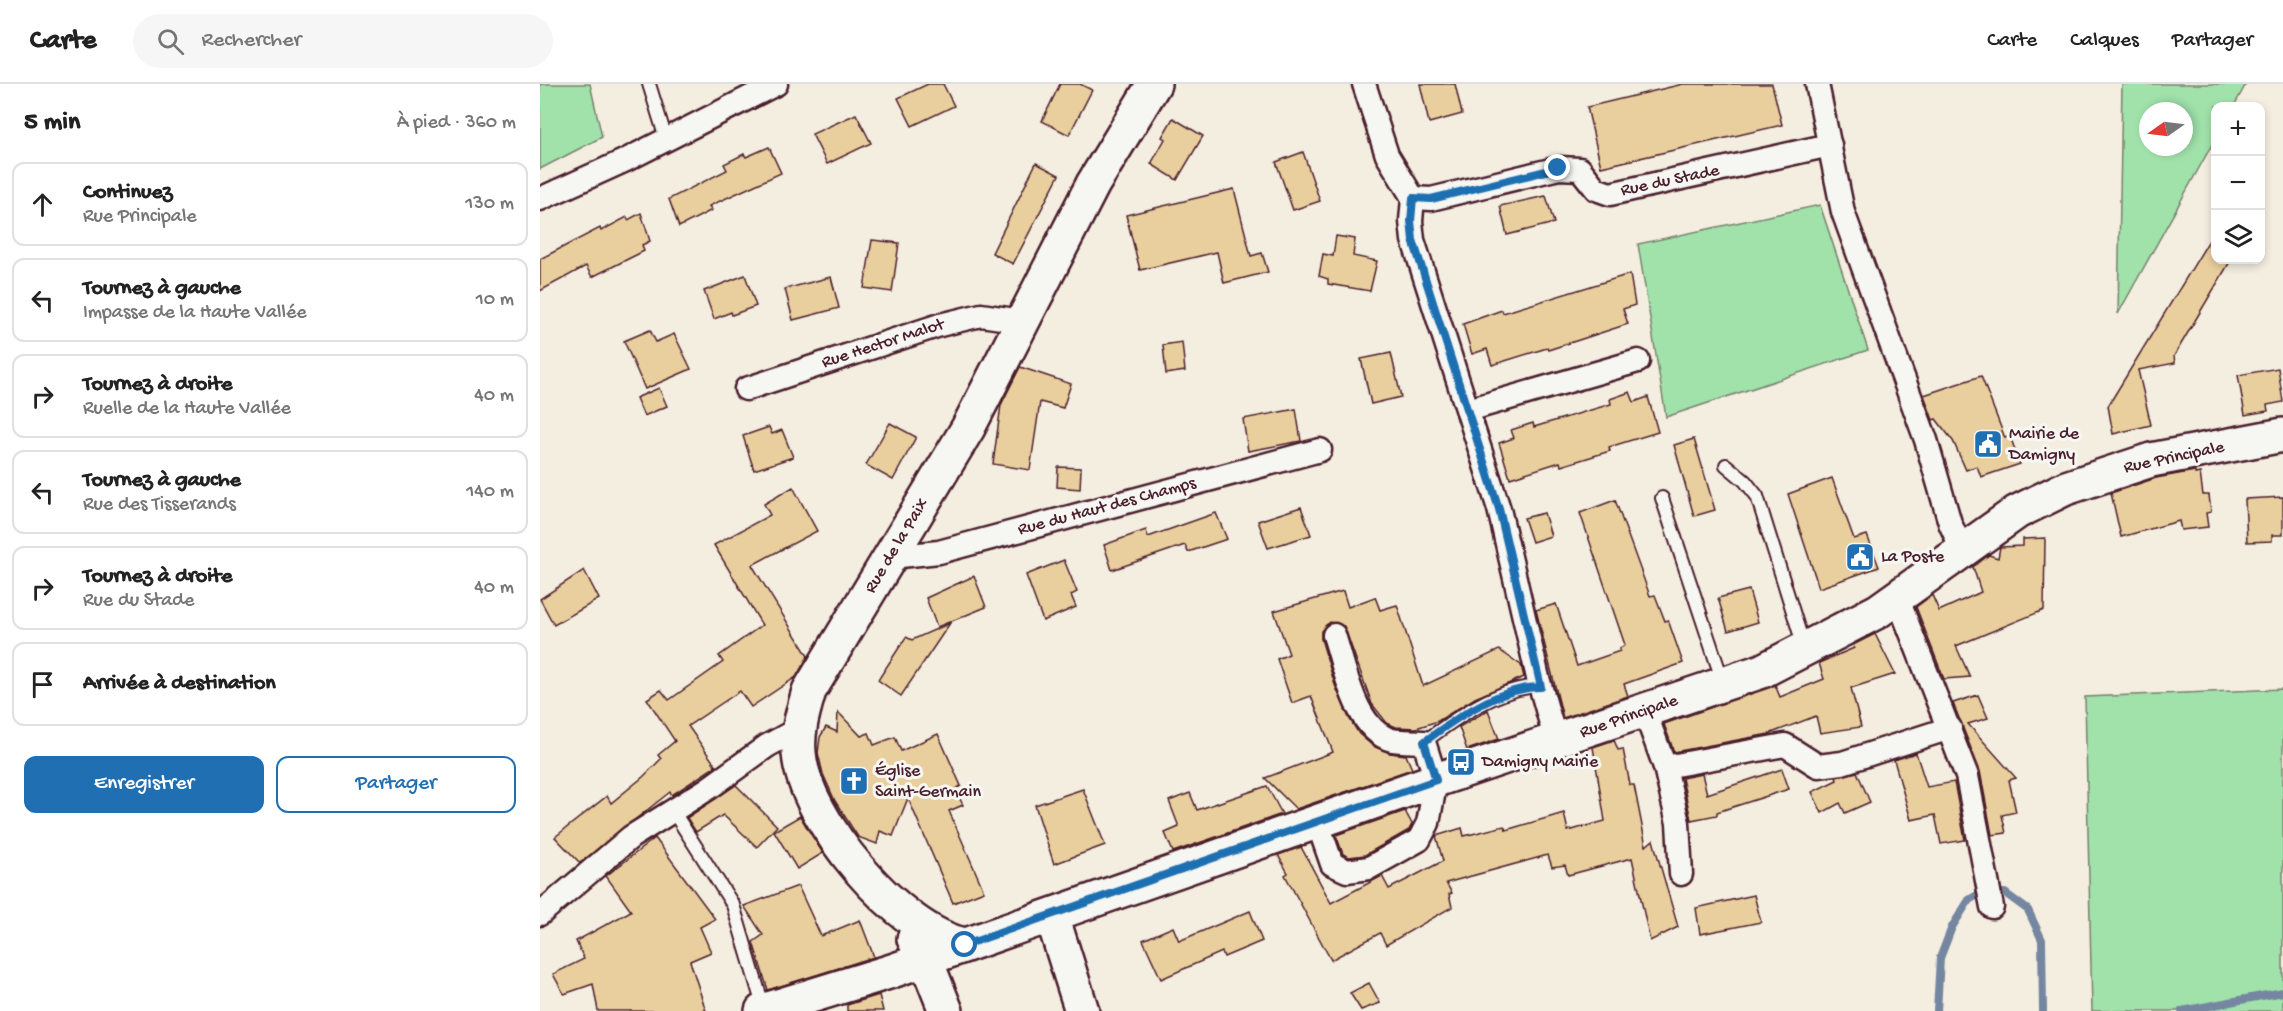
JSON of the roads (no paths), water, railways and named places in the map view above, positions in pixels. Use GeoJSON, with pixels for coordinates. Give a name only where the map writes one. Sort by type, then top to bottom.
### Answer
{"type":"FeatureCollection","features":[{"type":"Feature","properties":{"kind":"street"},"geometry":{"type":"LineString","coordinates":[[540,199],[776,84]]}},
{"type":"Feature","properties":{"kind":"street","name":"Rue de la Paix"},"geometry":{"type":"LineString","coordinates":[[903,914],[842,851],[810,795],[799,756],[798,729],[809,691],[968,428],[1093,184],[1154,84]]}},
{"type":"Feature","properties":{"kind":"street"},"geometry":{"type":"LineString","coordinates":[[1364,84],[1387,155],[1413,198],[1411,221],[1413,240],[1499,509],[1556,741]]}},
{"type":"Feature","properties":{"kind":"street"},"geometry":{"type":"LineString","coordinates":[[1816,84],[1843,212],[1926,440],[1950,523],[1962,550]]}},
{"type":"Feature","properties":{"kind":"street","name":"Rue du Stade"},"geometry":{"type":"LineString","coordinates":[[1413,198],[1431,199],[1558,168],[1580,169],[1596,189],[1610,194],[1830,145]]}},
{"type":"Feature","properties":{"kind":"street","name":"Rue Hector Malot"},"geometry":{"type":"LineString","coordinates":[[746,389],[940,325],[981,315],[1022,321]]}},
{"type":"Feature","properties":{"kind":"street"},"geometry":{"type":"LineString","coordinates":[[1468,410],[1638,361]]}},
{"type":"Feature","properties":{"kind":"street","name":"Rue Principale"},"geometry":{"type":"LineString","coordinates":[[764,1011],[892,971],[1317,821],[1762,671],[1878,611],[2017,512],[2066,488],[2151,460],[2283,435]]}},
{"type":"Feature","properties":{"kind":"street","name":"Rue du Haut des Champs"},"geometry":{"type":"LineString","coordinates":[[891,557],[939,552],[1320,450]]}},
{"type":"Feature","properties":{"kind":"street"},"geometry":{"type":"LineString","coordinates":[[1897,597],[1967,776],[1992,907]]}},
{"type":"Feature","properties":{"kind":"street"},"geometry":{"type":"LineString","coordinates":[[1317,821],[1332,864],[1347,871],[1369,868],[1419,840],[1428,823],[1436,780],[1424,742],[1392,740],[1376,733],[1362,719],[1334,635]]}},
{"type":"Feature","properties":{"kind":"street"},"geometry":{"type":"LineString","coordinates":[[1645,712],[1665,767],[1678,823],[1681,874]]}},
{"type":"Feature","properties":{"kind":"street"},"geometry":{"type":"LineString","coordinates":[[1665,767],[1785,745],[1818,766],[1842,763],[1950,728]]}},
{"type":"Feature","properties":{"kind":"street"},"geometry":{"type":"LineString","coordinates":[[540,914],[631,837],[767,746],[798,729]]}},
{"type":"Feature","properties":{"kind":"street"},"geometry":{"type":"LineString","coordinates":[[903,914],[947,942],[965,945]]}},
{"type":"Feature","properties":{"kind":"street"},"geometry":{"type":"LineString","coordinates":[[903,914],[925,958],[946,1011]]}},
{"type":"Feature","properties":{"kind":"street"},"geometry":{"type":"LineString","coordinates":[[1052,916],[1082,1011]]}},
{"type":"Feature","properties":{"kind":"lane"},"geometry":{"type":"LineString","coordinates":[[649,84],[666,139]]}},
{"type":"Feature","properties":{"kind":"lane"},"geometry":{"type":"LineString","coordinates":[[1726,465],[1745,480],[1757,496],[1805,649]]}},
{"type":"Feature","properties":{"kind":"lane"},"geometry":{"type":"LineString","coordinates":[[1662,498],[1724,684]]}},
{"type":"Feature","properties":{"kind":"lane"},"geometry":{"type":"LineString","coordinates":[[1424,742],[1458,716],[1524,687],[1541,687]]}},
{"type":"Feature","properties":{"kind":"lane"},"geometry":{"type":"LineString","coordinates":[[673,811],[734,905],[764,1011]]}},
{"type":"Feature","properties":{"kind":"waterway"},"geometry":{"type":"LineString","coordinates":[[1937,1011],[1940,958],[1952,927],[1969,900],[1979,894],[2005,893],[2028,910],[2042,940],[2043,1011]]}},
{"type":"Feature","properties":{"kind":"waterway"},"geometry":{"type":"LineString","coordinates":[[2182,1011],[2283,992]]}},
{"type":"Feature","properties":{"kind":"place","name":"Mairie de Damigny"},"geometry":{"type":"Point","coordinates":[1988,444]}},
{"type":"Feature","properties":{"kind":"place","name":"La Poste"},"geometry":{"type":"Point","coordinates":[1860,557]}},
{"type":"Feature","properties":{"kind":"place","name":"Damigny Mairie"},"geometry":{"type":"Point","coordinates":[1461,762]}},
{"type":"Feature","properties":{"kind":"place","name":"Église Saint-Germain"},"geometry":{"type":"Point","coordinates":[854,781]}}]}
